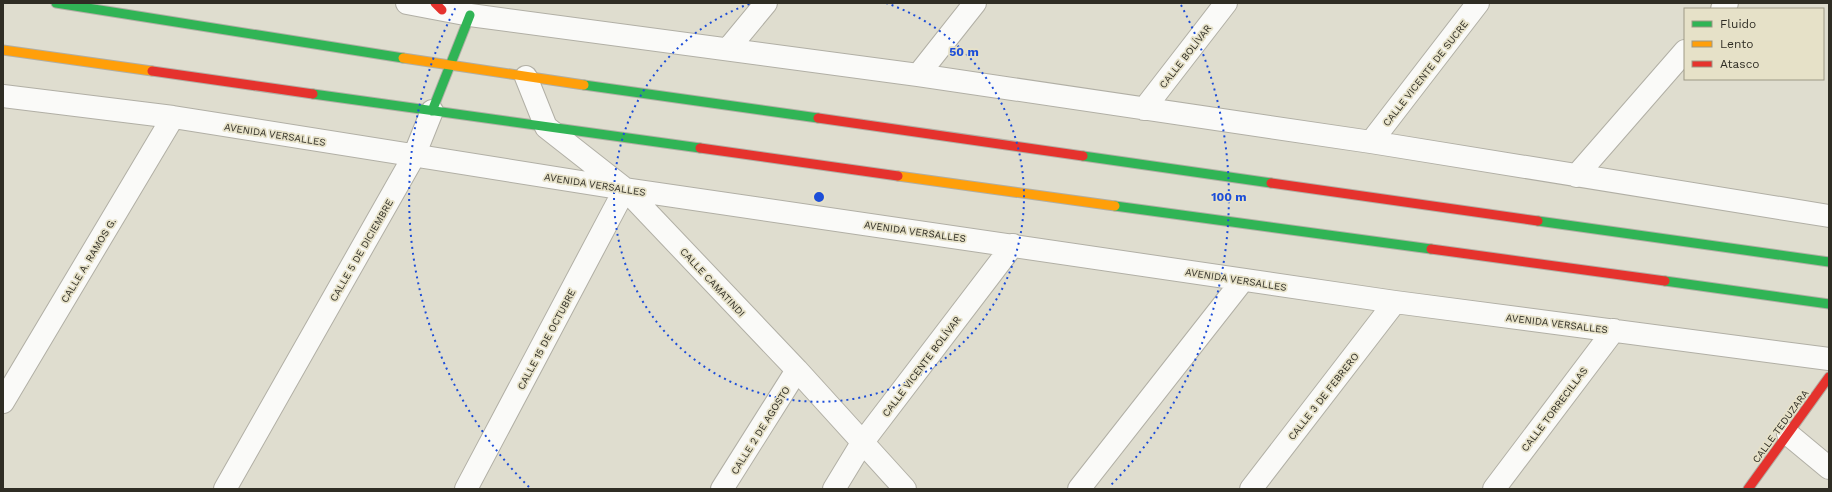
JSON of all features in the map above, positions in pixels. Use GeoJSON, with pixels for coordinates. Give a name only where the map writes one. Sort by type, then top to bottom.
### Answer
{"type":"FeatureCollection","features":[{"type":"Feature","properties":{"kind":"street"},"geometry":{"type":"LineString","coordinates":[[56,3],[526,77],[1829,262]]}},
{"type":"Feature","properties":{"kind":"street"},"geometry":{"type":"LineString","coordinates":[[407,3],[474,9],[728,49],[918,75],[1371,142],[1829,216]]}},
{"type":"Feature","properties":{"kind":"street"},"geometry":{"type":"LineString","coordinates":[[728,49],[766,3]]}},
{"type":"Feature","properties":{"kind":"street"},"geometry":{"type":"LineString","coordinates":[[918,75],[975,3]]}},
{"type":"Feature","properties":{"kind":"street","name":"CALLE BOLÍVAR"},"geometry":{"type":"LineString","coordinates":[[1144,109],[1226,3]]}},
{"type":"Feature","properties":{"kind":"street","name":"CALLE VICENTE DE SUCRE"},"geometry":{"type":"LineString","coordinates":[[1371,142],[1478,3]]}},
{"type":"Feature","properties":{"kind":"street","name":"CALLE 5 DE DICIEMBRE"},"geometry":{"type":"LineString","coordinates":[[225,489],[414,156],[474,9]]}},
{"type":"Feature","properties":{"kind":"street"},"geometry":{"type":"LineString","coordinates":[[3,50],[546,127],[1829,304]]}},
{"type":"Feature","properties":{"kind":"street"},"geometry":{"type":"LineString","coordinates":[[1576,176],[1684,52]]}},
{"type":"Feature","properties":{"kind":"street"},"geometry":{"type":"LineString","coordinates":[[526,77],[546,127]]}},
{"type":"Feature","properties":{"kind":"street","name":"AVENIDA VERSALLES"},"geometry":{"type":"LineString","coordinates":[[3,96],[173,117],[626,189],[1395,302],[1829,359]]}},
{"type":"Feature","properties":{"kind":"street","name":"CALLE A. RAMOS G."},"geometry":{"type":"LineString","coordinates":[[3,402],[173,117]]}},
{"type":"Feature","properties":{"kind":"street","name":"CALLE CAMATINDI"},"geometry":{"type":"LineString","coordinates":[[546,127],[626,189],[797,370],[905,489]]}},
{"type":"Feature","properties":{"kind":"street","name":"CALLE 15 DE OCTUBRE"},"geometry":{"type":"LineString","coordinates":[[466,489],[626,189]]}},
{"type":"Feature","properties":{"kind":"street","name":"CALLE VICENTE BOLÍVAR"},"geometry":{"type":"LineString","coordinates":[[834,489],[862,443],[1013,245]]}},
{"type":"Feature","properties":{"kind":"street"},"geometry":{"type":"LineString","coordinates":[[1079,489],[1243,280]]}},
{"type":"Feature","properties":{"kind":"street","name":"CALLE 3 DE FEBRERO"},"geometry":{"type":"LineString","coordinates":[[1251,489],[1395,302]]}},
{"type":"Feature","properties":{"kind":"street","name":"CALLE TORRECILLAS"},"geometry":{"type":"LineString","coordinates":[[1494,489],[1614,330]]}},
{"type":"Feature","properties":{"kind":"street","name":"CALLE 2 DE AGOSTO"},"geometry":{"type":"LineString","coordinates":[[722,489],[797,370]]}},
{"type":"Feature","properties":{"kind":"street","name":"CALLE TEDUZARA"},"geometry":{"type":"LineString","coordinates":[[1748,489],[1829,377]]}},
{"type":"Feature","properties":{"kind":"street"},"geometry":{"type":"LineString","coordinates":[[1788,434],[1829,468]]}},
{"type":"Feature","properties":{"kind":"traffic: fast"},"geometry":{"type":"LineString","coordinates":[[56,3],[403,58]]}},
{"type":"Feature","properties":{"kind":"traffic: fast"},"geometry":{"type":"LineString","coordinates":[[432,111],[470,15]]}},
{"type":"Feature","properties":{"kind":"traffic: fast"},"geometry":{"type":"LineString","coordinates":[[584,85],[818,118]]}},
{"type":"Feature","properties":{"kind":"traffic: fast"},"geometry":{"type":"LineString","coordinates":[[313,94],[700,148]]}},
{"type":"Feature","properties":{"kind":"traffic: fast"},"geometry":{"type":"LineString","coordinates":[[1083,156],[1271,183]]}},
{"type":"Feature","properties":{"kind":"traffic: fast"},"geometry":{"type":"LineString","coordinates":[[1115,206],[1431,249]]}},
{"type":"Feature","properties":{"kind":"traffic: fast"},"geometry":{"type":"LineString","coordinates":[[1538,221],[1829,262]]}},
{"type":"Feature","properties":{"kind":"traffic: fast"},"geometry":{"type":"LineString","coordinates":[[1665,281],[1829,304]]}},
{"type":"Feature","properties":{"kind":"traffic: slow"},"geometry":{"type":"LineString","coordinates":[[3,50],[152,71]]}},
{"type":"Feature","properties":{"kind":"traffic: slow"},"geometry":{"type":"LineString","coordinates":[[403,58],[584,85]]}},
{"type":"Feature","properties":{"kind":"traffic: slow"},"geometry":{"type":"LineString","coordinates":[[898,176],[1115,206]]}},
{"type":"Feature","properties":{"kind":"traffic: jam"},"geometry":{"type":"LineString","coordinates":[[435,3],[442,10]]}},
{"type":"Feature","properties":{"kind":"traffic: jam"},"geometry":{"type":"LineString","coordinates":[[152,71],[313,94]]}},
{"type":"Feature","properties":{"kind":"traffic: jam"},"geometry":{"type":"LineString","coordinates":[[818,118],[1083,156]]}},
{"type":"Feature","properties":{"kind":"traffic: jam"},"geometry":{"type":"LineString","coordinates":[[700,148],[898,176]]}},
{"type":"Feature","properties":{"kind":"traffic: jam"},"geometry":{"type":"LineString","coordinates":[[1271,183],[1538,221]]}},
{"type":"Feature","properties":{"kind":"traffic: jam"},"geometry":{"type":"LineString","coordinates":[[1431,249],[1665,281]]}},
{"type":"Feature","properties":{"kind":"traffic: jam"},"geometry":{"type":"LineString","coordinates":[[1748,489],[1829,377]]}}]}
